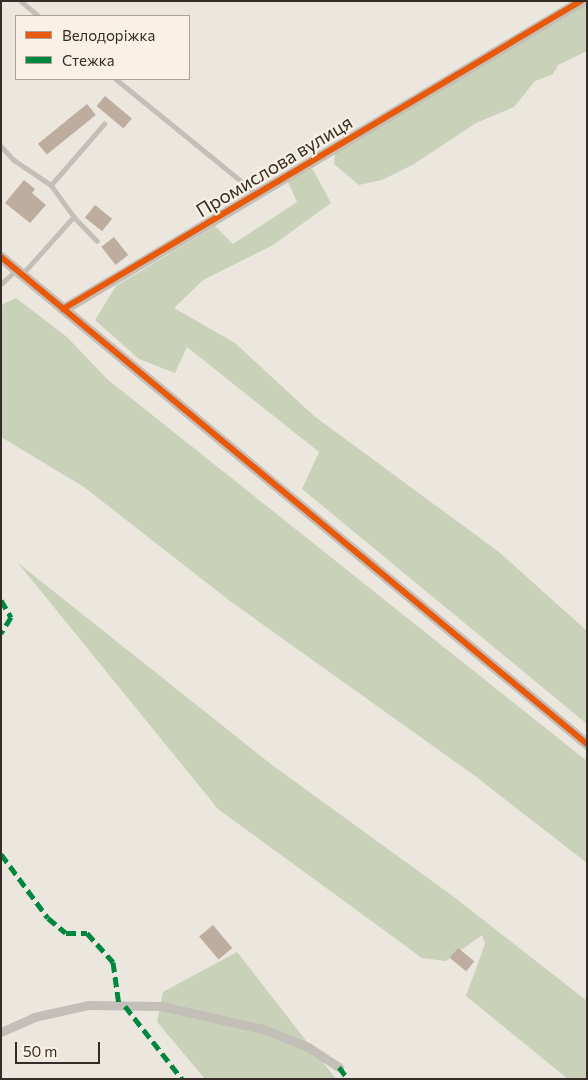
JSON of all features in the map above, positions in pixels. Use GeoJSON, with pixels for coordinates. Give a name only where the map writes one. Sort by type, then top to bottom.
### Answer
{"type":"FeatureCollection","features":[{"type":"Feature","properties":{"kind":"street","name":"Промислова вулиця"},"geometry":{"type":"LineString","coordinates":[[63,309],[581,1]]}},
{"type":"Feature","properties":{"kind":"street"},"geometry":{"type":"LineString","coordinates":[[1,257],[587,744]]}},
{"type":"Feature","properties":{"kind":"street"},"geometry":{"type":"LineString","coordinates":[[1,1032],[34,1017],[88,1005],[161,1006],[263,1029],[308,1047],[339,1067]]}},
{"type":"Feature","properties":{"kind":"lane"},"geometry":{"type":"LineString","coordinates":[[20,1],[38,15]]}},
{"type":"Feature","properties":{"kind":"lane"},"geometry":{"type":"LineString","coordinates":[[117,80],[257,194]]}},
{"type":"Feature","properties":{"kind":"lane"},"geometry":{"type":"LineString","coordinates":[[51,185],[104,124]]}},
{"type":"Feature","properties":{"kind":"lane"},"geometry":{"type":"LineString","coordinates":[[1,146],[14,160],[51,185],[74,217],[98,241]]}},
{"type":"Feature","properties":{"kind":"lane"},"geometry":{"type":"LineString","coordinates":[[1,284],[20,272],[74,217]]}},
{"type":"Feature","properties":{"kind":"green space"},"geometry":{"type":"Polygon","coordinates":[[[587,2],[587,51],[558,65],[553,74],[535,81],[514,107],[476,123],[414,164],[382,180],[359,185],[334,164],[335,152],[587,2]]]}},
{"type":"Feature","properties":{"kind":"green space"},"geometry":{"type":"Polygon","coordinates":[[[312,168],[331,203],[273,245],[203,280],[174,308],[235,343],[314,416],[499,552],[587,631],[587,724],[302,489],[319,452],[187,347],[175,373],[139,359],[95,320],[116,286],[215,226],[233,244],[297,202],[287,180],[312,168]]]}},
{"type":"Feature","properties":{"kind":"green space"},"geometry":{"type":"Polygon","coordinates":[[[16,298],[67,337],[107,379],[587,761],[587,863],[475,776],[230,601],[84,487],[1,437],[1,305],[16,298]]]}},
{"type":"Feature","properties":{"kind":"green space"},"geometry":{"type":"Polygon","coordinates":[[[18,563],[272,765],[454,897],[587,1001],[587,1079],[568,1079],[466,996],[485,944],[482,935],[446,961],[422,958],[218,809],[18,563]]]}},
{"type":"Feature","properties":{"kind":"green space"},"geometry":{"type":"Polygon","coordinates":[[[237,952],[336,1079],[205,1079],[157,1022],[163,992],[237,952]]]}},
{"type":"Feature","properties":{"kind":"building"},"geometry":{"type":"Polygon","coordinates":[[[105,96],[132,118],[123,128],[97,106],[105,96]]]}},
{"type":"Feature","properties":{"kind":"building"},"geometry":{"type":"Polygon","coordinates":[[[87,104],[96,115],[47,155],[38,144],[87,104]]]}},
{"type":"Feature","properties":{"kind":"building"},"geometry":{"type":"Polygon","coordinates":[[[24,180],[35,189],[32,193],[46,205],[30,223],[5,203],[24,180]]]}},
{"type":"Feature","properties":{"kind":"building"},"geometry":{"type":"Polygon","coordinates":[[[95,205],[112,219],[102,231],[85,217],[95,205]]]}},
{"type":"Feature","properties":{"kind":"building"},"geometry":{"type":"Polygon","coordinates":[[[114,237],[128,255],[116,265],[101,247],[114,237]]]}},
{"type":"Feature","properties":{"kind":"building"},"geometry":{"type":"Polygon","coordinates":[[[213,925],[232,948],[218,960],[199,937],[213,925]]]}},
{"type":"Feature","properties":{"kind":"building"},"geometry":{"type":"Polygon","coordinates":[[[458,948],[474,961],[466,971],[450,958],[458,948]]]}},
{"type":"Feature","properties":{"kind":"marked path"},"geometry":{"type":"LineString","coordinates":[[1,600],[11,617],[1,633]]}},
{"type":"Feature","properties":{"kind":"marked path"},"geometry":{"type":"LineString","coordinates":[[1,854],[48,918],[66,933],[87,933],[113,962],[119,1005]]}},
{"type":"Feature","properties":{"kind":"marked path"},"geometry":{"type":"LineString","coordinates":[[125,1006],[182,1079]]}},
{"type":"Feature","properties":{"kind":"marked path"},"geometry":{"type":"LineString","coordinates":[[339,1067],[348,1079]]}},
{"type":"Feature","properties":{"kind":"cycle path"},"geometry":{"type":"LineString","coordinates":[[63,309],[581,1]]}},
{"type":"Feature","properties":{"kind":"cycle path"},"geometry":{"type":"LineString","coordinates":[[1,257],[587,744]]}}]}
